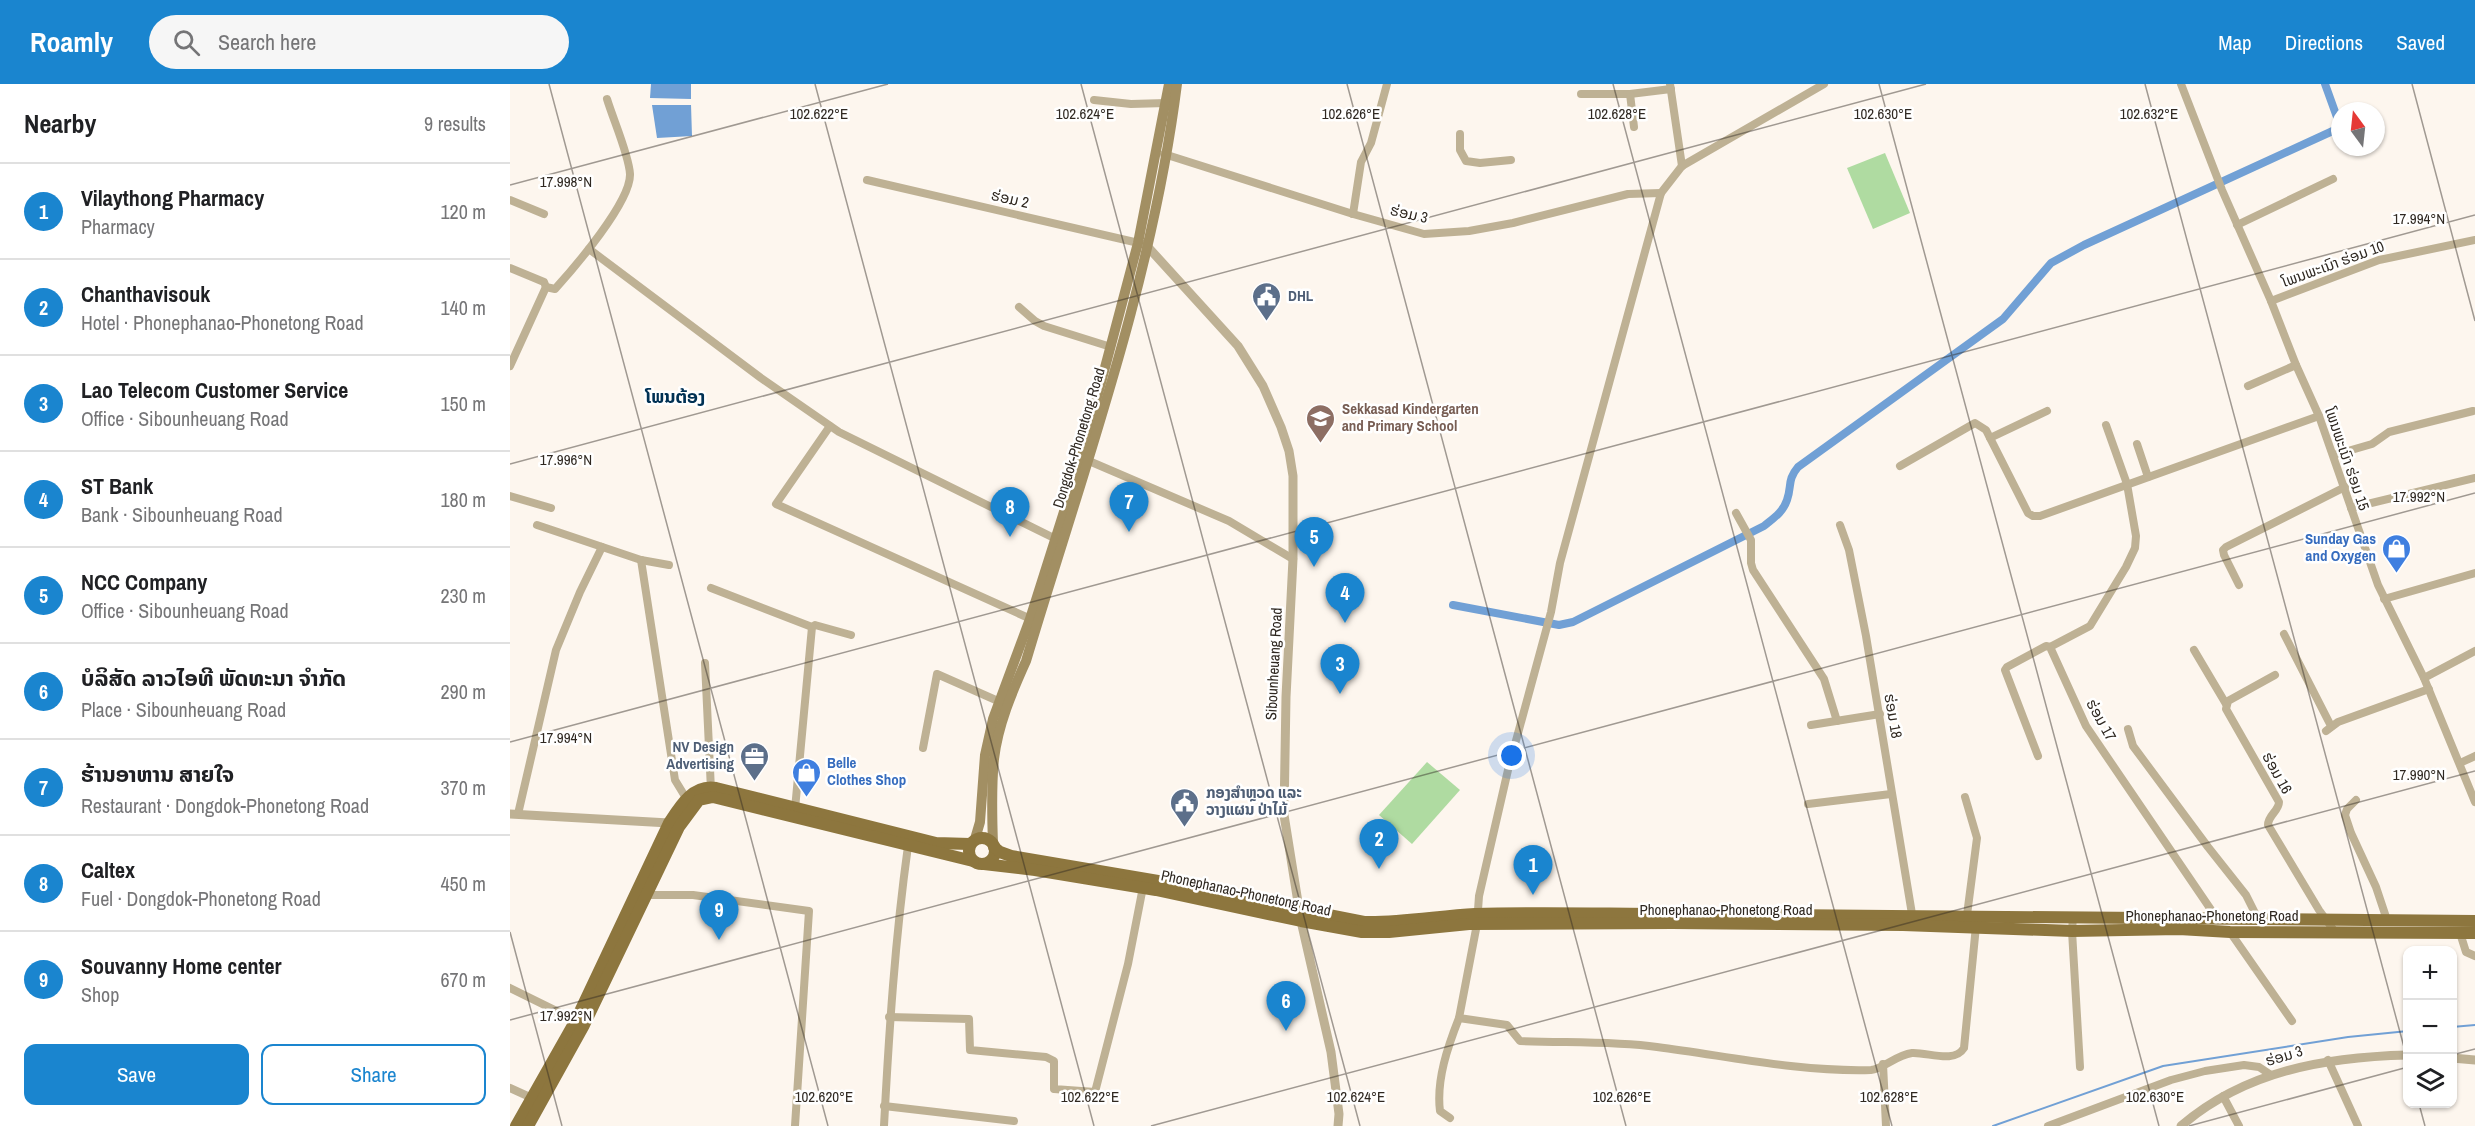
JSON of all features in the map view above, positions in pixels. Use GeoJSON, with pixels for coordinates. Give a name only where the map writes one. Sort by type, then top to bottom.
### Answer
{"type":"FeatureCollection","features":[{"type":"Feature","properties":{"kind":"main road","name":"Dongdok-Phonetong Road"},"geometry":{"type":"LineString","coordinates":[[1162,154],[1169,84]]}},
{"type":"Feature","properties":{"kind":"main road","name":"Dongdok-Phonetong Road"},"geometry":{"type":"LineString","coordinates":[[1059,540],[1089,461],[1123,349],[1177,84]]}},
{"type":"Feature","properties":{"kind":"main road","name":"Dongdok-Phonetong Road"},"geometry":{"type":"LineString","coordinates":[[988,794],[997,742],[1011,695],[1026,661],[1034,620],[1059,540],[1111,347],[1143,244]]}},
{"type":"Feature","properties":{"kind":"main road","name":"Dongdok-Phonetong Road"},"geometry":{"type":"LineString","coordinates":[[988,794],[985,755],[998,701],[1034,620]]}},
{"type":"Feature","properties":{"kind":"main road"},"geometry":{"type":"LineString","coordinates":[[528,1126],[645,895],[686,798],[695,792],[711,792],[795,809],[936,843],[973,842],[985,838],[994,845]]}},
{"type":"Feature","properties":{"kind":"main road","name":"Phonephanao-Phonetong Road"},"geometry":{"type":"LineString","coordinates":[[711,792],[978,863],[1143,888],[1157,885]]}},
{"type":"Feature","properties":{"kind":"main road"},"geometry":{"type":"LineString","coordinates":[[513,1126],[580,1023],[675,824],[699,800],[711,792]]}},
{"type":"Feature","properties":{"kind":"main road"},"geometry":{"type":"LineString","coordinates":[[988,794],[994,856],[978,863],[968,851],[988,794]]}},
{"type":"Feature","properties":{"kind":"main road","name":"Phonephanao-Phonetong Road"},"geometry":{"type":"LineString","coordinates":[[994,845],[1000,852],[1011,856],[1300,915],[1362,932],[1389,932],[1477,919],[1912,914],[2072,931],[2258,919],[2475,921]]}},
{"type":"Feature","properties":{"kind":"main road","name":"Phonephanao-Phonetong Road"},"geometry":{"type":"LineString","coordinates":[[1477,919],[1683,924],[2073,917],[2179,924],[2230,932],[2475,933]]}},
{"type":"Feature","properties":{"kind":"street"},"geometry":{"type":"LineString","coordinates":[[1353,214],[1361,162],[1371,143],[1387,84]]}},
{"type":"Feature","properties":{"kind":"street"},"geometry":{"type":"LineString","coordinates":[[1450,1118],[1440,1111],[1438,1099],[1448,1046],[1459,1018],[1479,896],[1508,770],[1551,612],[1563,552],[1661,193],[1682,166],[1824,84]]}},
{"type":"Feature","properties":{"kind":"street","name":"ໂພນພະເນົາ ຮ່ອມ 15"},"geometry":{"type":"LineString","coordinates":[[2181,84],[2222,190],[2319,416],[2384,599],[2429,689],[2475,802]]}},
{"type":"Feature","properties":{"kind":"street"},"geometry":{"type":"LineString","coordinates":[[1581,94],[1630,94],[1671,87],[1682,166]]}},
{"type":"Feature","properties":{"kind":"street"},"geometry":{"type":"LineString","coordinates":[[1630,94],[1634,127]]}},
{"type":"Feature","properties":{"kind":"street"},"geometry":{"type":"LineString","coordinates":[[546,287],[555,289],[589,249],[624,194],[630,177],[607,99]]}},
{"type":"Feature","properties":{"kind":"street"},"geometry":{"type":"LineString","coordinates":[[1094,100],[1131,104],[1166,103]]}},
{"type":"Feature","properties":{"kind":"street"},"geometry":{"type":"LineString","coordinates":[[1460,134],[1461,156],[1466,161],[1480,163],[1511,160]]}},
{"type":"Feature","properties":{"kind":"street","name":"ຮ່ອມ 3"},"geometry":{"type":"LineString","coordinates":[[1162,154],[1395,227],[1434,234],[1513,223],[1610,197],[1648,192],[1661,193]]}},
{"type":"Feature","properties":{"kind":"street"},"geometry":{"type":"LineString","coordinates":[[2237,225],[2333,179]]}},
{"type":"Feature","properties":{"kind":"street","name":"ຮ່ອມ 2"},"geometry":{"type":"LineString","coordinates":[[867,180],[1143,244]]}},
{"type":"Feature","properties":{"kind":"street"},"geometry":{"type":"LineString","coordinates":[[510,200],[544,214]]}},
{"type":"Feature","properties":{"kind":"street","name":"ໂພນພະເນົາ ຮ່ອມ 10"},"geometry":{"type":"LineString","coordinates":[[2271,301],[2379,260],[2475,240]]}},
{"type":"Feature","properties":{"kind":"street","name":"Sibounheuang Road"},"geometry":{"type":"LineString","coordinates":[[1143,244],[1238,346],[1263,386],[1289,451],[1293,476],[1293,559],[1286,697],[1284,815],[1300,915],[1331,1052],[1339,1114],[1338,1126]]}},
{"type":"Feature","properties":{"kind":"street"},"geometry":{"type":"LineString","coordinates":[[589,249],[761,378],[830,426],[1059,540]]}},
{"type":"Feature","properties":{"kind":"street"},"geometry":{"type":"LineString","coordinates":[[510,268],[544,282],[546,287]]}},
{"type":"Feature","properties":{"kind":"street"},"geometry":{"type":"LineString","coordinates":[[510,366],[546,287]]}},
{"type":"Feature","properties":{"kind":"street"},"geometry":{"type":"LineString","coordinates":[[1019,308],[1044,326],[1111,347]]}},
{"type":"Feature","properties":{"kind":"street"},"geometry":{"type":"LineString","coordinates":[[2248,386],[2296,365]]}},
{"type":"Feature","properties":{"kind":"street"},"geometry":{"type":"LineString","coordinates":[[1990,438],[2047,411]]}},
{"type":"Feature","properties":{"kind":"street"},"geometry":{"type":"LineString","coordinates":[[2334,456],[2372,444],[2397,430],[2473,411]]}},
{"type":"Feature","properties":{"kind":"street"},"geometry":{"type":"LineString","coordinates":[[1900,466],[1975,423],[1986,430],[2024,507],[2033,516],[2040,516],[2319,416]]}},
{"type":"Feature","properties":{"kind":"street"},"geometry":{"type":"LineString","coordinates":[[2038,756],[2005,670],[2036,651],[2050,647],[2090,627],[2126,567],[2134,548],[2136,536],[2127,484],[2106,425]]}},
{"type":"Feature","properties":{"kind":"street"},"geometry":{"type":"LineString","coordinates":[[830,426],[776,504],[1034,620]]}},
{"type":"Feature","properties":{"kind":"street"},"geometry":{"type":"LineString","coordinates":[[2137,444],[2148,477]]}},
{"type":"Feature","properties":{"kind":"street"},"geometry":{"type":"LineString","coordinates":[[1089,461],[1229,521],[1293,559]]}},
{"type":"Feature","properties":{"kind":"street"},"geometry":{"type":"LineString","coordinates":[[2351,508],[2475,478]]}},
{"type":"Feature","properties":{"kind":"street"},"geometry":{"type":"LineString","coordinates":[[2240,585],[2224,555],[2223,550],[2226,547],[2345,487]]}},
{"type":"Feature","properties":{"kind":"street"},"geometry":{"type":"LineString","coordinates":[[510,496],[551,508]]}},
{"type":"Feature","properties":{"kind":"street"},"geometry":{"type":"LineString","coordinates":[[1736,513],[1751,540],[1750,563],[1753,570],[1824,678],[1837,722]]}},
{"type":"Feature","properties":{"kind":"street"},"geometry":{"type":"LineString","coordinates":[[537,525],[641,560],[669,565]]}},
{"type":"Feature","properties":{"kind":"street","name":"ຮ່ອມ 18"},"geometry":{"type":"LineString","coordinates":[[1840,525],[1849,550],[1880,714],[1912,914]]}},
{"type":"Feature","properties":{"kind":"street"},"geometry":{"type":"LineString","coordinates":[[602,548],[580,592],[556,650],[514,814],[675,824]]}},
{"type":"Feature","properties":{"kind":"street"},"geometry":{"type":"LineString","coordinates":[[641,560],[675,780],[686,798]]}},
{"type":"Feature","properties":{"kind":"street"},"geometry":{"type":"LineString","coordinates":[[2384,599],[2475,573]]}},
{"type":"Feature","properties":{"kind":"street"},"geometry":{"type":"LineString","coordinates":[[711,588],[812,627],[815,625],[851,635]]}},
{"type":"Feature","properties":{"kind":"street"},"geometry":{"type":"LineString","coordinates":[[795,809],[812,627]]}},
{"type":"Feature","properties":{"kind":"street"},"geometry":{"type":"LineString","coordinates":[[2284,634],[2328,729],[2429,689]]}},
{"type":"Feature","properties":{"kind":"street","name":"ຮ່ອມ 17"},"geometry":{"type":"LineString","coordinates":[[2050,647],[2086,726],[2218,920]]}},
{"type":"Feature","properties":{"kind":"street"},"geometry":{"type":"LineString","coordinates":[[2194,650],[2226,704],[2230,699],[2275,675]]}},
{"type":"Feature","properties":{"kind":"street"},"geometry":{"type":"LineString","coordinates":[[2424,678],[2475,651]]}},
{"type":"Feature","properties":{"kind":"street"},"geometry":{"type":"LineString","coordinates":[[705,663],[711,792]]}},
{"type":"Feature","properties":{"kind":"street"},"geometry":{"type":"LineString","coordinates":[[923,748],[937,674],[998,701]]}},
{"type":"Feature","properties":{"kind":"street","name":"ຮ່ອມ 16"},"geometry":{"type":"LineString","coordinates":[[2226,704],[2247,747],[2279,802],[2279,806],[2270,816],[2268,825],[2324,919],[2335,932]]}},
{"type":"Feature","properties":{"kind":"street"},"geometry":{"type":"LineString","coordinates":[[1811,725],[1880,714]]}},
{"type":"Feature","properties":{"kind":"street"},"geometry":{"type":"LineString","coordinates":[[2128,729],[2133,746],[2246,895],[2258,919]]}},
{"type":"Feature","properties":{"kind":"street"},"geometry":{"type":"LineString","coordinates":[[2460,763],[2475,756]]}},
{"type":"Feature","properties":{"kind":"street"},"geometry":{"type":"LineString","coordinates":[[1808,804],[1891,794]]}},
{"type":"Feature","properties":{"kind":"street"},"geometry":{"type":"LineString","coordinates":[[1459,1018],[1510,1026],[1520,1041],[1655,1046],[1791,1067],[1873,1070],[1900,1055],[1915,1053],[1951,1056],[1962,1051],[1973,919],[1977,838],[1965,797]]}},
{"type":"Feature","properties":{"kind":"street"},"geometry":{"type":"LineString","coordinates":[[2356,800],[2347,808],[2345,815],[2376,887],[2387,920]]}},
{"type":"Feature","properties":{"kind":"street"},"geometry":{"type":"LineString","coordinates":[[884,1126],[897,924],[908,846]]}},
{"type":"Feature","properties":{"kind":"street"},"geometry":{"type":"LineString","coordinates":[[890,1017],[969,1019],[970,1050],[1046,1057],[1053,1061],[1054,1089],[1095,1092],[1128,964],[1143,888]]}},
{"type":"Feature","properties":{"kind":"street"},"geometry":{"type":"LineString","coordinates":[[645,895],[693,895],[809,911],[795,1126]]}},
{"type":"Feature","properties":{"kind":"street"},"geometry":{"type":"LineString","coordinates":[[2073,917],[2080,1067]]}},
{"type":"Feature","properties":{"kind":"street"},"geometry":{"type":"LineString","coordinates":[[2230,932],[2292,1021]]}},
{"type":"Feature","properties":{"kind":"street"},"geometry":{"type":"LineString","coordinates":[[2460,933],[2466,952],[2475,956]]}},
{"type":"Feature","properties":{"kind":"street"},"geometry":{"type":"LineString","coordinates":[[510,988],[580,1023]]}},
{"type":"Feature","properties":{"kind":"street","name":"ຮ່ອມ 3"},"geometry":{"type":"LineString","coordinates":[[2181,1126],[2203,1108],[2223,1096],[2271,1074],[2328,1060],[2403,1054]]}},
{"type":"Feature","properties":{"kind":"street"},"geometry":{"type":"LineString","coordinates":[[2457,1058],[2475,1060]]}},
{"type":"Feature","properties":{"kind":"street"},"geometry":{"type":"LineString","coordinates":[[2328,1060],[2358,1126]]}},
{"type":"Feature","properties":{"kind":"street"},"geometry":{"type":"LineString","coordinates":[[1883,1064],[1886,1126]]}},
{"type":"Feature","properties":{"kind":"street"},"geometry":{"type":"LineString","coordinates":[[2048,1126],[2171,1080],[2205,1071],[2244,1065],[2259,1067],[2271,1074]]}},
{"type":"Feature","properties":{"kind":"street"},"geometry":{"type":"LineString","coordinates":[[510,1088],[531,1098]]}},
{"type":"Feature","properties":{"kind":"street"},"geometry":{"type":"LineString","coordinates":[[2223,1096],[2239,1126]]}},
{"type":"Feature","properties":{"kind":"street"},"geometry":{"type":"LineString","coordinates":[[884,1106],[1014,1121]]}},
{"type":"Feature","properties":{"kind":"green space"},"geometry":{"type":"Polygon","coordinates":[[[1885,153],[1910,213],[1873,229],[1847,168],[1885,153]]]}},
{"type":"Feature","properties":{"kind":"green space"},"geometry":{"type":"Polygon","coordinates":[[[1427,762],[1460,790],[1412,844],[1379,815],[1427,762]]]}},
{"type":"Feature","properties":{"kind":"water"},"geometry":{"type":"Polygon","coordinates":[[[651,84],[691,84],[691,99],[650,98],[651,84]]]}},
{"type":"Feature","properties":{"kind":"water"},"geometry":{"type":"Polygon","coordinates":[[[652,105],[691,105],[692,136],[657,138],[652,105]]]}},
{"type":"Feature","properties":{"kind":"waterway"},"geometry":{"type":"LineString","coordinates":[[1453,605],[1559,625],[1573,622],[1764,526],[1783,508],[1792,476],[1798,467],[2003,319],[2051,263],[2084,245],[2337,129],[2338,120],[2325,84]]}},
{"type":"Feature","properties":{"kind":"waterway"},"geometry":{"type":"LineString","coordinates":[[2457,1027],[2475,1025]]}},
{"type":"Feature","properties":{"kind":"waterway"},"geometry":{"type":"LineString","coordinates":[[1993,1126],[2163,1066],[2348,1037],[2403,1032]]}},
{"type":"Feature","properties":{"kind":"place","name":"DHL"},"geometry":{"type":"Point","coordinates":[1267,322]}},
{"type":"Feature","properties":{"kind":"place","name":"Sekkasad Kindergarten and Primary School"},"geometry":{"type":"Point","coordinates":[1321,444]}},
{"type":"Feature","properties":{"kind":"place","name":"ຮ້ານອາຫານ ສາຍໃຈ"},"geometry":{"type":"Point","coordinates":[1129,532]}},
{"type":"Feature","properties":{"kind":"place","name":"Caltex"},"geometry":{"type":"Point","coordinates":[1010,537]}},
{"type":"Feature","properties":{"kind":"place","name":"NCC Company"},"geometry":{"type":"Point","coordinates":[1314,567]}},
{"type":"Feature","properties":{"kind":"place","name":"Sunday Gas and Oxygen"},"geometry":{"type":"Point","coordinates":[2397,574]}},
{"type":"Feature","properties":{"kind":"place","name":"ST Bank"},"geometry":{"type":"Point","coordinates":[1345,623]}},
{"type":"Feature","properties":{"kind":"place","name":"Lao Telecom Customer Service"},"geometry":{"type":"Point","coordinates":[1340,694]}},
{"type":"Feature","properties":{"kind":"place","name":"NV Design Advertising"},"geometry":{"type":"Point","coordinates":[755,782]}},
{"type":"Feature","properties":{"kind":"place","name":"Belle Clothes Shop"},"geometry":{"type":"Point","coordinates":[806,798]}},
{"type":"Feature","properties":{"kind":"place","name":"ກອງສໍາຫຼວດ ແລະ ວາງແຜນ ປ່າໄມ້"},"geometry":{"type":"Point","coordinates":[1185,828]}},
{"type":"Feature","properties":{"kind":"place","name":"Chanthavisouk"},"geometry":{"type":"Point","coordinates":[1379,869]}},
{"type":"Feature","properties":{"kind":"place","name":"Vilaythong Pharmacy"},"geometry":{"type":"Point","coordinates":[1533,895]}},
{"type":"Feature","properties":{"kind":"place","name":"Souvanny Home center"},"geometry":{"type":"Point","coordinates":[719,940]}},
{"type":"Feature","properties":{"kind":"place","name":"ບໍລິສັດ ລາວໄອທີ ພັດທະນາ ຈຳກັດ"},"geometry":{"type":"Point","coordinates":[1286,1031]}},
{"type":"Feature","properties":{"kind":"district","name":"ໂພນຕ້ອງ"},"geometry":{"type":"Point","coordinates":[675,397]}}]}
